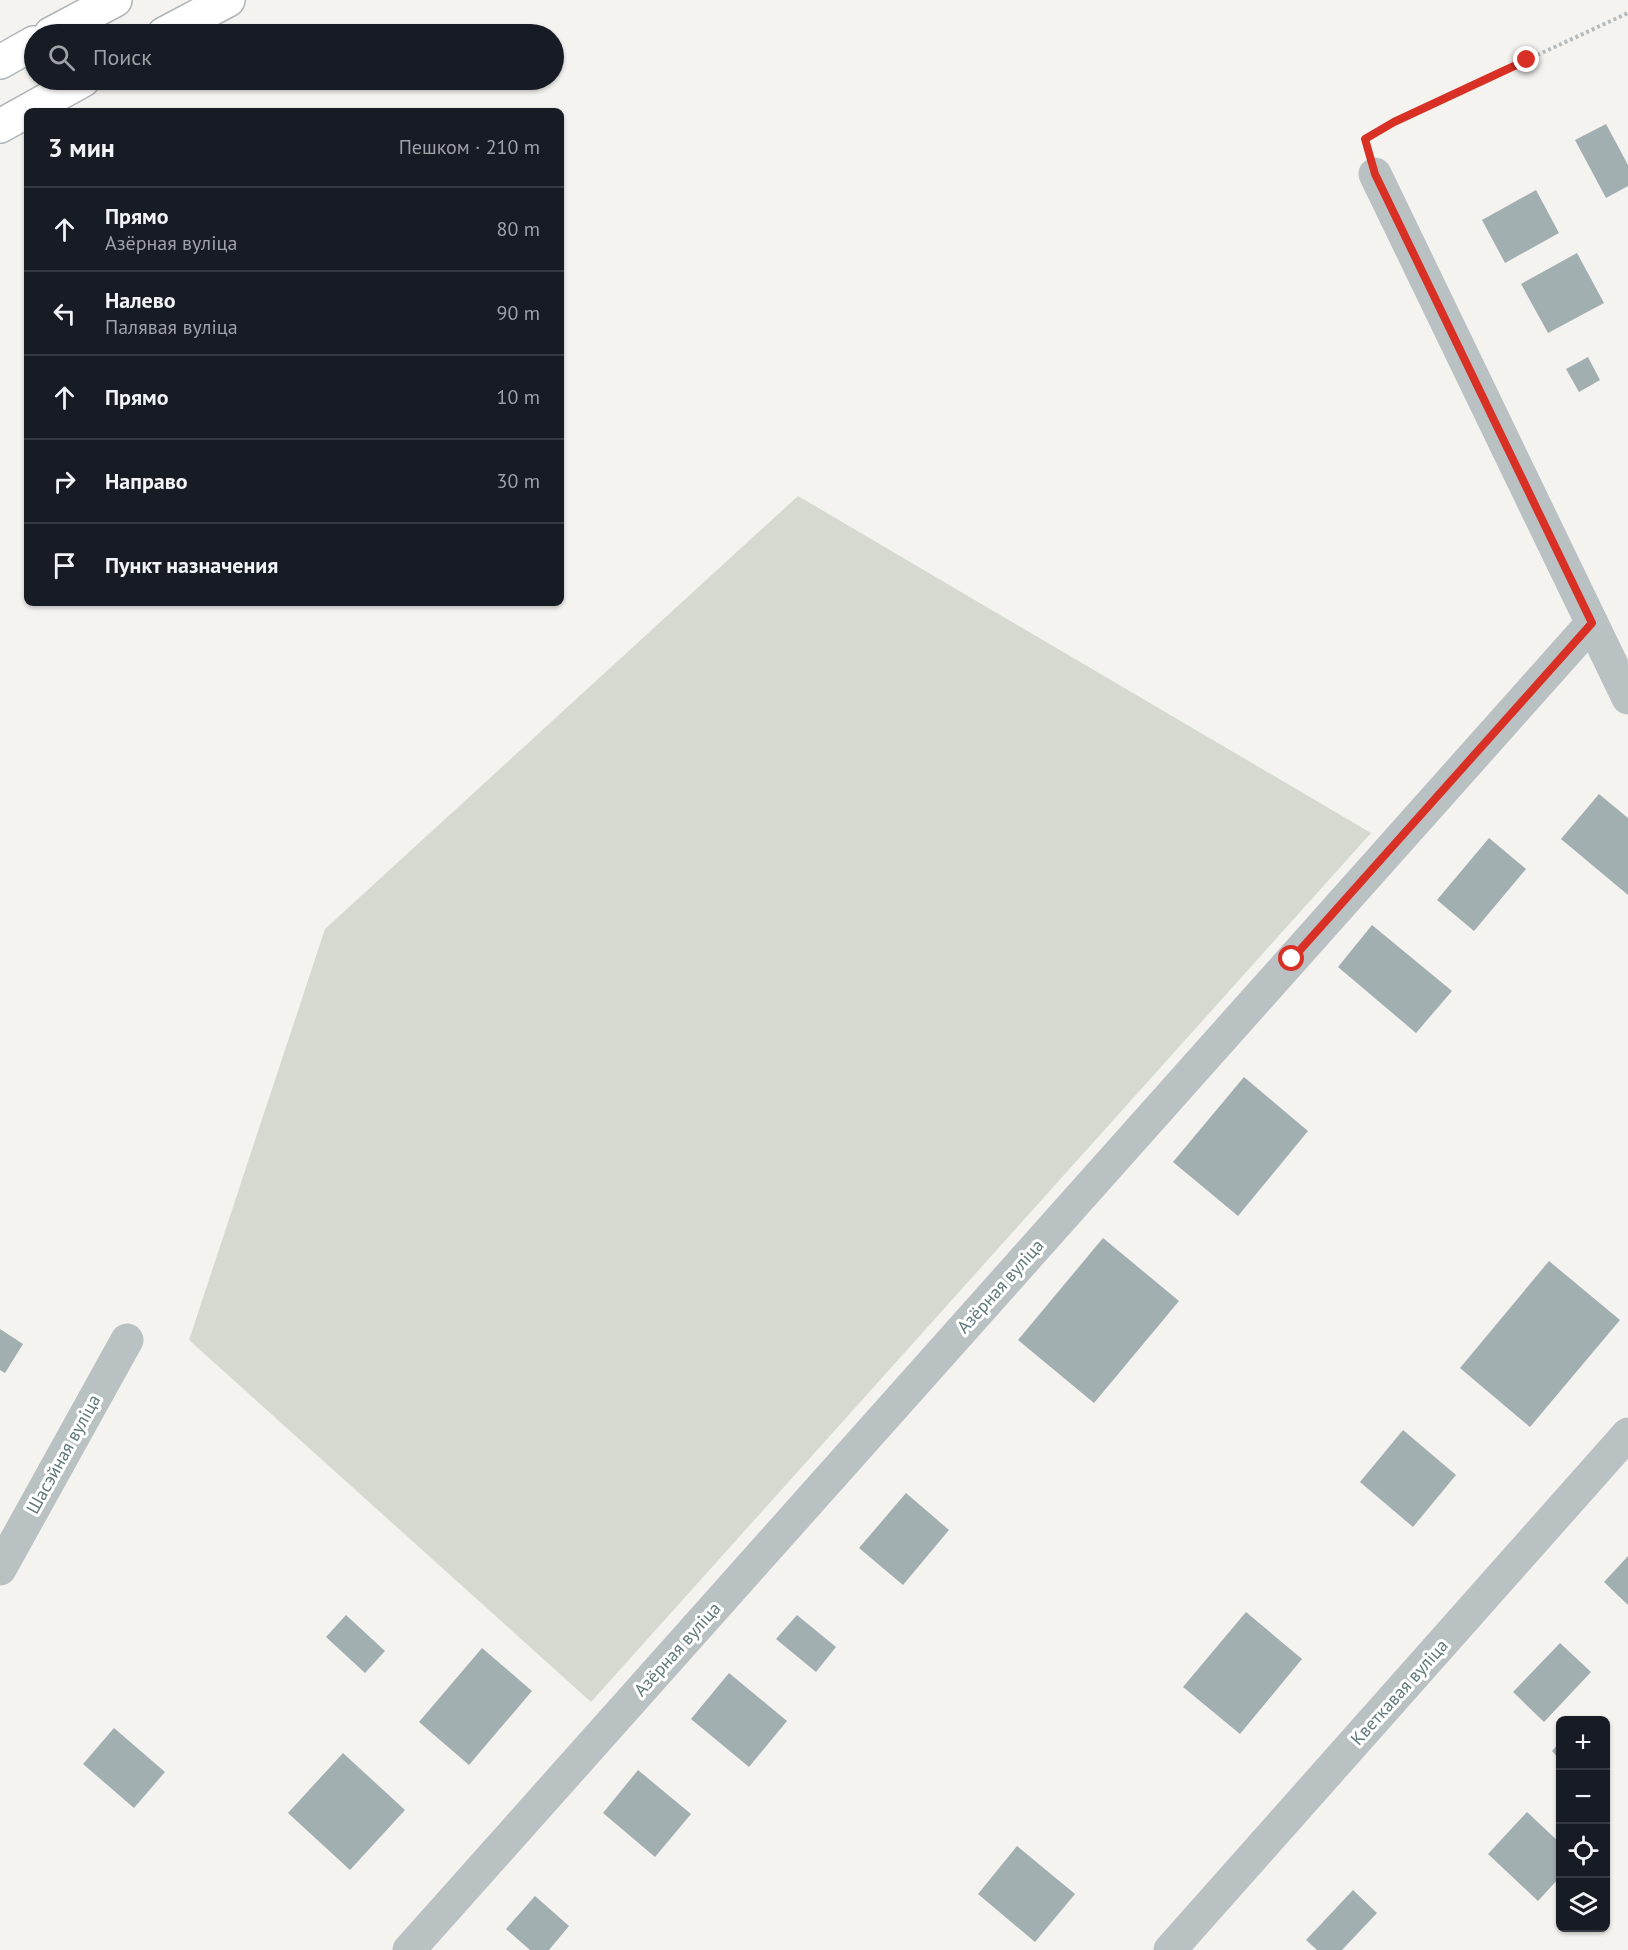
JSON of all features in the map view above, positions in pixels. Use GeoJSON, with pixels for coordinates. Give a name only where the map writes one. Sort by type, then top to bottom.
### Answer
{"type":"FeatureCollection","features":[{"type":"Feature","properties":{"kind":"highway"},"geometry":{"type":"LineString","coordinates":[[70,24],[115,0]]}},
{"type":"Feature","properties":{"kind":"highway"},"geometry":{"type":"LineString","coordinates":[[183,24],[228,0]]}},
{"type":"Feature","properties":{"kind":"highway"},"geometry":{"type":"LineString","coordinates":[[0,62],[24,49]]}},
{"type":"Feature","properties":{"kind":"highway"},"geometry":{"type":"LineString","coordinates":[[32,108],[65,90]]}},
{"type":"Feature","properties":{"kind":"highway"},"geometry":{"type":"LineString","coordinates":[[0,126],[24,113]]}},
{"type":"Feature","properties":{"kind":"street"},"geometry":{"type":"LineString","coordinates":[[1375,174],[1628,698]]}},
{"type":"Feature","properties":{"kind":"street","name":"Азёрная вуліца"},"geometry":{"type":"LineString","coordinates":[[409,1950],[1592,623]]}},
{"type":"Feature","properties":{"kind":"street","name":"Шасэйная вуліца"},"geometry":{"type":"LineString","coordinates":[[0,1569],[127,1340]]}},
{"type":"Feature","properties":{"kind":"street","name":"Кветкавая вуліца"},"geometry":{"type":"LineString","coordinates":[[1170,1950],[1628,1434]]}},
{"type":"Feature","properties":{"kind":"path"},"geometry":{"type":"LineString","coordinates":[[1375,174],[1365,139],[1394,122],[1628,13]]}},
{"type":"Feature","properties":{"kind":"shaded area"},"geometry":{"type":"Polygon","coordinates":[[[798,496],[1371,833],[591,1702],[189,1340],[325,929],[798,496]]]}},
{"type":"Feature","properties":{"kind":"building"},"geometry":{"type":"Polygon","coordinates":[[[1606,124],[1628,165],[1628,186],[1606,198],[1575,140],[1606,124]]]}},
{"type":"Feature","properties":{"kind":"building"},"geometry":{"type":"Polygon","coordinates":[[[1536,190],[1559,233],[1505,263],[1482,220],[1536,190]]]}},
{"type":"Feature","properties":{"kind":"building"},"geometry":{"type":"Polygon","coordinates":[[[1577,253],[1604,303],[1548,333],[1521,284],[1577,253]]]}},
{"type":"Feature","properties":{"kind":"building"},"geometry":{"type":"Polygon","coordinates":[[[1588,357],[1600,380],[1579,392],[1566,369],[1588,357]]]}},
{"type":"Feature","properties":{"kind":"building"},"geometry":{"type":"Polygon","coordinates":[[[1599,794],[1628,818],[1628,895],[1561,839],[1599,794]]]}},
{"type":"Feature","properties":{"kind":"building"},"geometry":{"type":"Polygon","coordinates":[[[1489,838],[1526,869],[1474,931],[1437,900],[1489,838]]]}},
{"type":"Feature","properties":{"kind":"building"},"geometry":{"type":"Polygon","coordinates":[[[1372,925],[1452,991],[1416,1033],[1338,967],[1372,925]]]}},
{"type":"Feature","properties":{"kind":"building"},"geometry":{"type":"Polygon","coordinates":[[[1244,1077],[1308,1131],[1238,1216],[1173,1162],[1244,1077]]]}},
{"type":"Feature","properties":{"kind":"building"},"geometry":{"type":"Polygon","coordinates":[[[1103,1238],[1179,1301],[1094,1403],[1018,1340],[1103,1238]]]}},
{"type":"Feature","properties":{"kind":"building"},"geometry":{"type":"Polygon","coordinates":[[[1549,1261],[1620,1320],[1530,1427],[1460,1368],[1549,1261]]]}},
{"type":"Feature","properties":{"kind":"building"},"geometry":{"type":"Polygon","coordinates":[[[0,1329],[23,1344],[5,1373],[0,1370],[0,1329]]]}},
{"type":"Feature","properties":{"kind":"building"},"geometry":{"type":"Polygon","coordinates":[[[1403,1430],[1456,1475],[1413,1527],[1360,1482],[1403,1430]]]}},
{"type":"Feature","properties":{"kind":"building"},"geometry":{"type":"Polygon","coordinates":[[[906,1493],[949,1530],[903,1585],[859,1548],[906,1493]]]}},
{"type":"Feature","properties":{"kind":"building"},"geometry":{"type":"Polygon","coordinates":[[[1628,1556],[1628,1605],[1604,1582],[1628,1556]]]}},
{"type":"Feature","properties":{"kind":"building"},"geometry":{"type":"Polygon","coordinates":[[[1246,1612],[1302,1659],[1240,1734],[1183,1687],[1246,1612]]]}},
{"type":"Feature","properties":{"kind":"building"},"geometry":{"type":"Polygon","coordinates":[[[346,1615],[385,1651],[365,1673],[326,1637],[346,1615]]]}},
{"type":"Feature","properties":{"kind":"building"},"geometry":{"type":"Polygon","coordinates":[[[797,1615],[836,1647],[816,1672],[776,1639],[797,1615]]]}},
{"type":"Feature","properties":{"kind":"building"},"geometry":{"type":"Polygon","coordinates":[[[1560,1643],[1591,1672],[1544,1722],[1513,1692],[1560,1643]]]}},
{"type":"Feature","properties":{"kind":"building"},"geometry":{"type":"Polygon","coordinates":[[[482,1648],[532,1691],[469,1765],[419,1722],[482,1648]]]}},
{"type":"Feature","properties":{"kind":"building"},"geometry":{"type":"Polygon","coordinates":[[[729,1673],[787,1721],[749,1767],[691,1719],[729,1673]]]}},
{"type":"Feature","properties":{"kind":"building"},"geometry":{"type":"Polygon","coordinates":[[[114,1728],[165,1772],[134,1808],[83,1764],[114,1728]]]}},
{"type":"Feature","properties":{"kind":"building"},"geometry":{"type":"Polygon","coordinates":[[[343,1753],[405,1810],[350,1870],[288,1813],[343,1753]]]}},
{"type":"Feature","properties":{"kind":"building"},"geometry":{"type":"Polygon","coordinates":[[[638,1770],[691,1814],[655,1857],[603,1813],[638,1770]]]}},
{"type":"Feature","properties":{"kind":"building"},"geometry":{"type":"Polygon","coordinates":[[[1527,1812],[1556,1839],[1556,1881],[1538,1901],[1488,1854],[1527,1812]]]}},
{"type":"Feature","properties":{"kind":"building"},"geometry":{"type":"Polygon","coordinates":[[[1017,1846],[1075,1894],[1035,1942],[978,1894],[1017,1846]]]}},
{"type":"Feature","properties":{"kind":"building"},"geometry":{"type":"Polygon","coordinates":[[[1353,1890],[1377,1913],[1342,1950],[1317,1950],[1306,1940],[1353,1890]]]}},
{"type":"Feature","properties":{"kind":"building"},"geometry":{"type":"Polygon","coordinates":[[[535,1896],[569,1926],[549,1950],[530,1950],[506,1929],[535,1896]]]}},
{"type":"Feature","properties":{"kind":"route"},"geometry":{"type":"LineString","coordinates":[[1292,959],[1592,623],[1375,174],[1365,139],[1394,122],[1527,60]]}}]}
